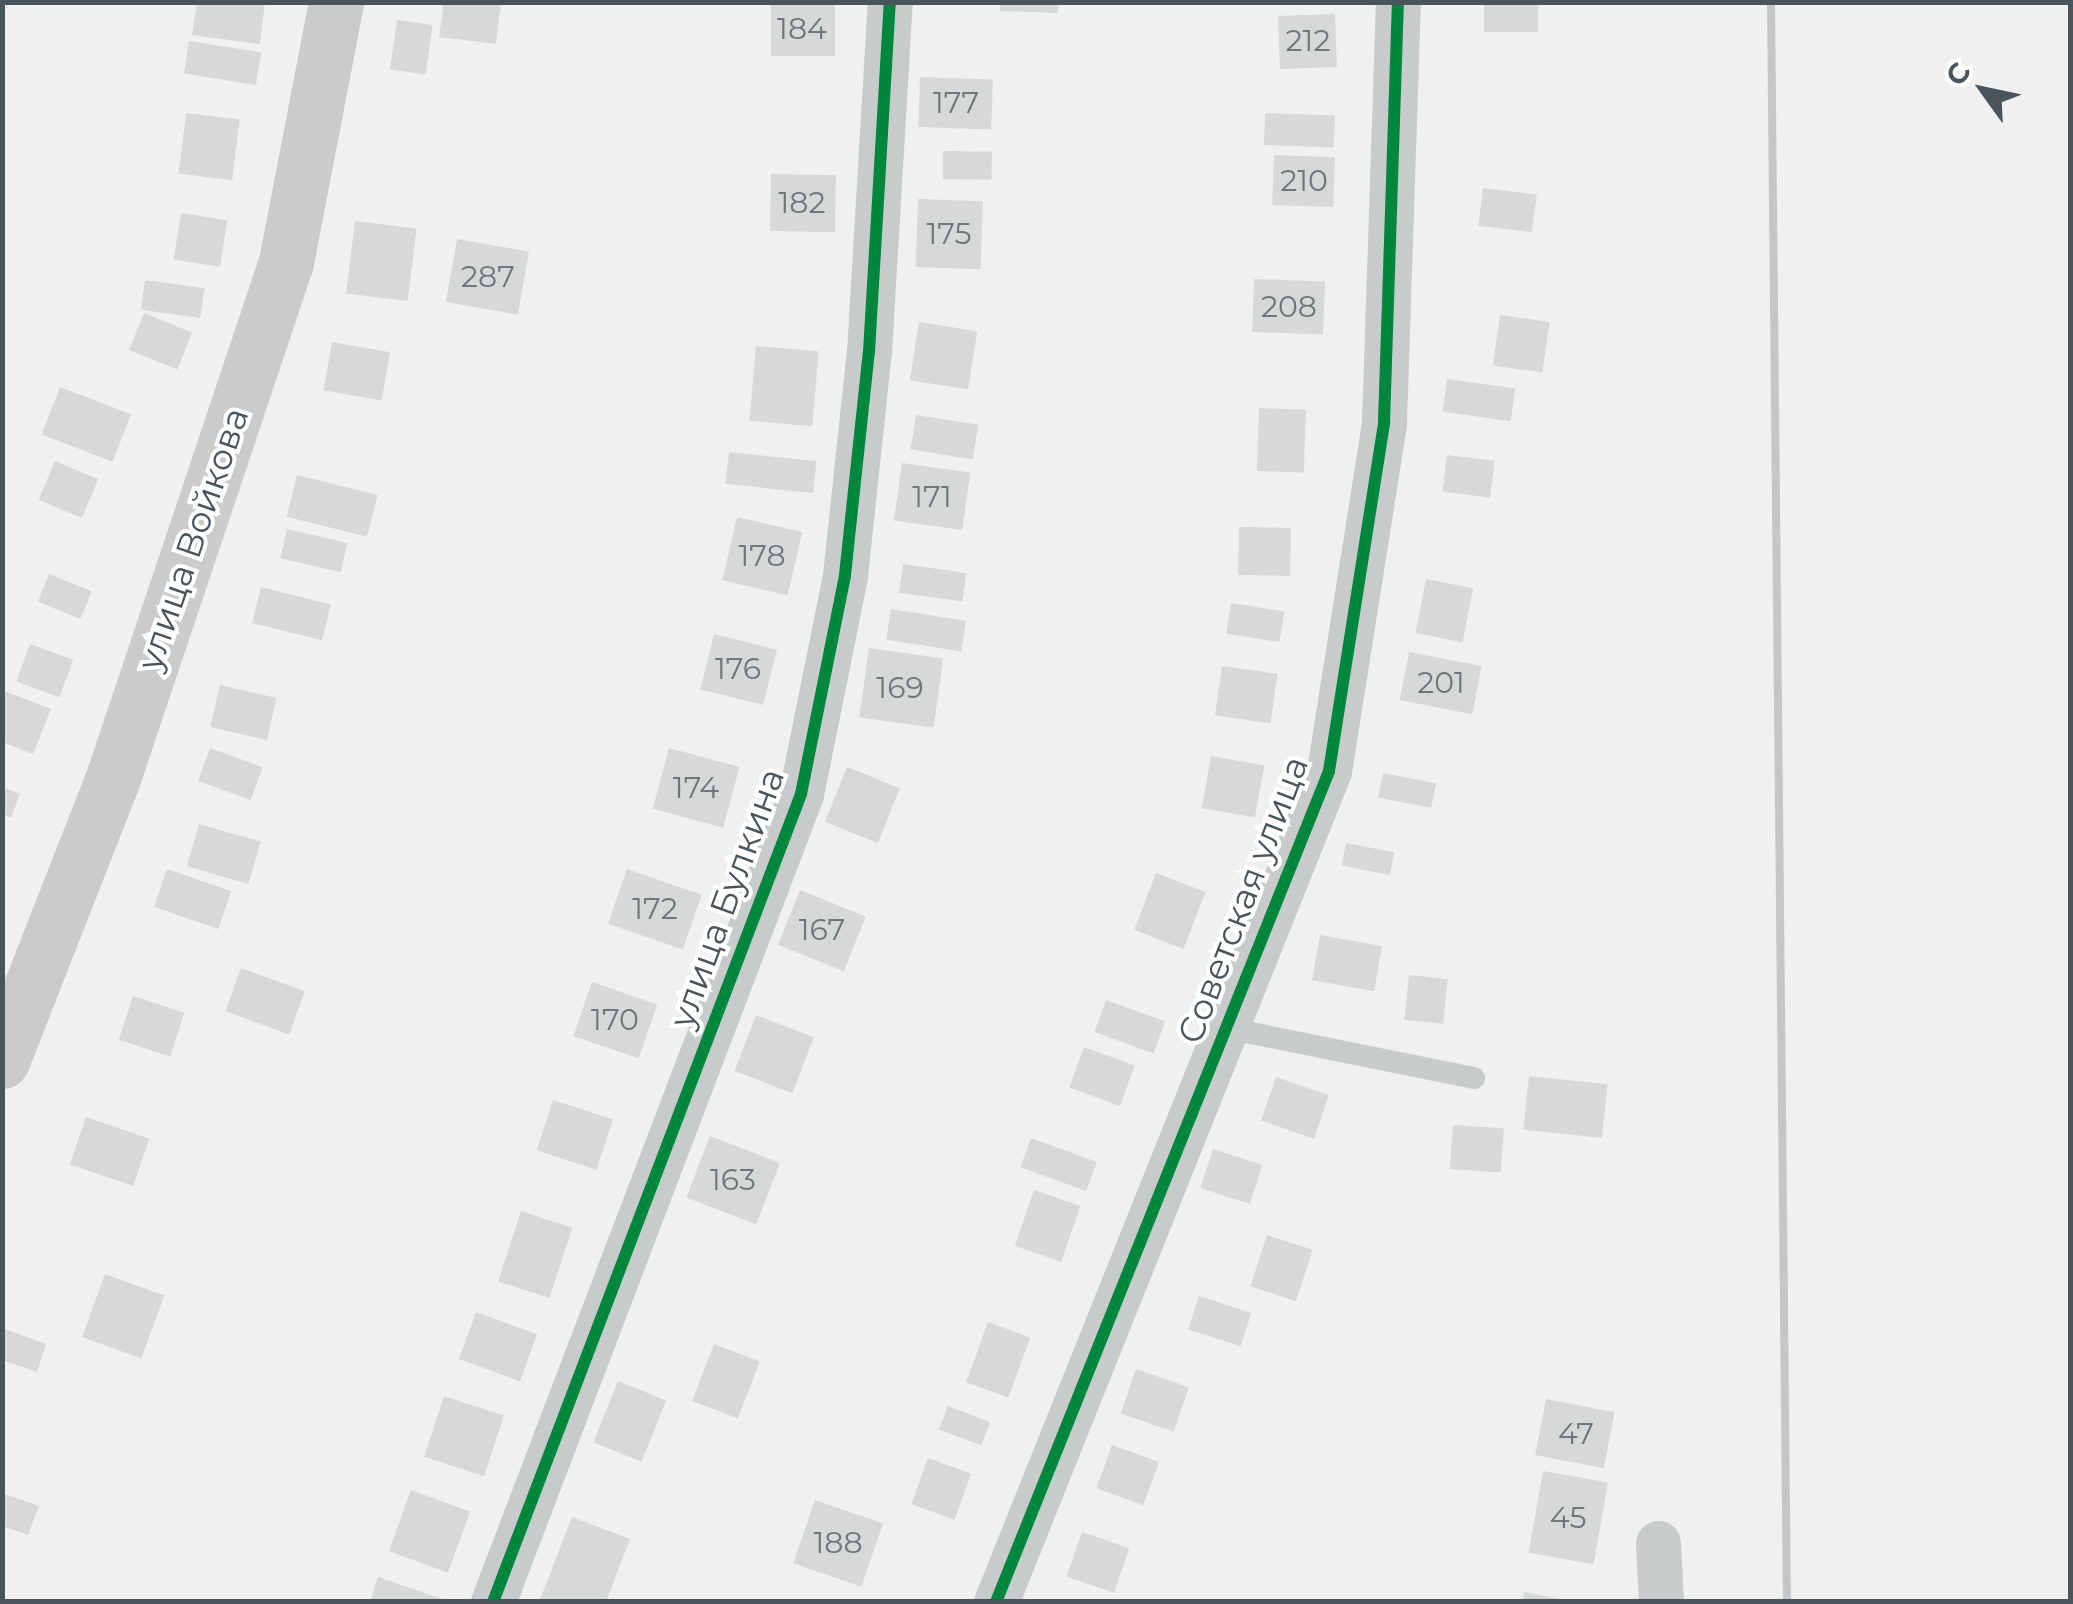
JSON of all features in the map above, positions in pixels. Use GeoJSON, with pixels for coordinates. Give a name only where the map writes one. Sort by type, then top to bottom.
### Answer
{"type":"FeatureCollection","features":[{"type":"Feature","properties":{"kind":"main road","name":"улица Войкова"},"geometry":{"type":"LineString","coordinates":[[2,1061],[114,776],[286,262],[336,2]]}},
{"type":"Feature","properties":{"kind":"street","name":"улица Булкина"},"geometry":{"type":"LineString","coordinates":[[493,1602],[801,794],[846,576],[869,352],[890,2]]}},
{"type":"Feature","properties":{"kind":"street","name":"Советская улица"},"geometry":{"type":"LineString","coordinates":[[996,1602],[1329,770],[1384,422],[1398,2]]}},
{"type":"Feature","properties":{"kind":"street"},"geometry":{"type":"LineString","coordinates":[[1658,1543],[1661,1602]]}},
{"type":"Feature","properties":{"kind":"lane"},"geometry":{"type":"LineString","coordinates":[[1226,1028],[1474,1078]]}},
{"type":"Feature","properties":{"kind":"building"},"geometry":{"type":"Polygon","coordinates":[[[197,2],[265,2],[260,44],[192,35],[197,2]]]}},
{"type":"Feature","properties":{"kind":"building"},"geometry":{"type":"Polygon","coordinates":[[[444,2],[501,2],[496,44],[439,37],[444,2]]]}},
{"type":"Feature","properties":{"kind":"building"},"geometry":{"type":"Polygon","coordinates":[[[771,2],[835,2],[835,56],[771,56],[771,2]]]}},
{"type":"Feature","properties":{"kind":"building"},"geometry":{"type":"Polygon","coordinates":[[[1001,2],[1058,2],[1058,13],[1000,11],[1001,2]]]}},
{"type":"Feature","properties":{"kind":"building"},"geometry":{"type":"Polygon","coordinates":[[[1484,2],[1538,2],[1538,32],[1484,32],[1484,2]]]}},
{"type":"Feature","properties":{"kind":"building"},"geometry":{"type":"Polygon","coordinates":[[[1335,14],[1337,67],[1280,69],[1278,16],[1335,14]]]}},
{"type":"Feature","properties":{"kind":"building"},"geometry":{"type":"Polygon","coordinates":[[[397,20],[433,25],[426,75],[390,70],[397,20]]]}},
{"type":"Feature","properties":{"kind":"building"},"geometry":{"type":"Polygon","coordinates":[[[189,41],[261,52],[256,85],[184,74],[189,41]]]}},
{"type":"Feature","properties":{"kind":"building"},"geometry":{"type":"Polygon","coordinates":[[[920,77],[993,80],[991,130],[918,127],[920,77]]]}},
{"type":"Feature","properties":{"kind":"building"},"geometry":{"type":"Polygon","coordinates":[[[186,113],[240,120],[232,180],[179,174],[186,113]]]}},
{"type":"Feature","properties":{"kind":"building"},"geometry":{"type":"Polygon","coordinates":[[[1265,113],[1335,115],[1334,147],[1264,145],[1265,113]]]}},
{"type":"Feature","properties":{"kind":"building"},"geometry":{"type":"Polygon","coordinates":[[[943,151],[992,152],[992,180],[943,179],[943,151]]]}},
{"type":"Feature","properties":{"kind":"building"},"geometry":{"type":"Polygon","coordinates":[[[1274,155],[1335,157],[1333,207],[1272,205],[1274,155]]]}},
{"type":"Feature","properties":{"kind":"building"},"geometry":{"type":"Polygon","coordinates":[[[771,174],[836,175],[835,232],[770,231],[771,174]]]}},
{"type":"Feature","properties":{"kind":"building"},"geometry":{"type":"Polygon","coordinates":[[[1483,188],[1537,195],[1532,232],[1478,226],[1483,188]]]}},
{"type":"Feature","properties":{"kind":"building"},"geometry":{"type":"Polygon","coordinates":[[[918,199],[983,201],[981,269],[916,267],[918,199]]]}},
{"type":"Feature","properties":{"kind":"building"},"geometry":{"type":"Polygon","coordinates":[[[181,213],[227,220],[220,267],[174,259],[181,213]]]}},
{"type":"Feature","properties":{"kind":"building"},"geometry":{"type":"Polygon","coordinates":[[[355,221],[417,229],[408,301],[346,293],[355,221]]]}},
{"type":"Feature","properties":{"kind":"building"},"geometry":{"type":"Polygon","coordinates":[[[457,239],[529,252],[518,315],[446,302],[457,239]]]}},
{"type":"Feature","properties":{"kind":"building"},"geometry":{"type":"Polygon","coordinates":[[[1254,279],[1325,281],[1323,334],[1252,332],[1254,279]]]}},
{"type":"Feature","properties":{"kind":"building"},"geometry":{"type":"Polygon","coordinates":[[[145,280],[204,288],[200,318],[141,310],[145,280]]]}},
{"type":"Feature","properties":{"kind":"building"},"geometry":{"type":"Polygon","coordinates":[[[144,313],[192,332],[177,370],[129,350],[144,313]]]}},
{"type":"Feature","properties":{"kind":"building"},"geometry":{"type":"Polygon","coordinates":[[[1500,315],[1550,322],[1542,372],[1493,366],[1500,315]]]}},
{"type":"Feature","properties":{"kind":"building"},"geometry":{"type":"Polygon","coordinates":[[[919,322],[977,331],[968,390],[910,380],[919,322]]]}},
{"type":"Feature","properties":{"kind":"building"},"geometry":{"type":"Polygon","coordinates":[[[332,342],[390,352],[382,401],[323,390],[332,342]]]}},
{"type":"Feature","properties":{"kind":"building"},"geometry":{"type":"Polygon","coordinates":[[[756,346],[819,351],[812,426],[749,421],[756,346]]]}},
{"type":"Feature","properties":{"kind":"building"},"geometry":{"type":"Polygon","coordinates":[[[1447,379],[1515,389],[1511,421],[1442,412],[1447,379]]]}},
{"type":"Feature","properties":{"kind":"building"},"geometry":{"type":"Polygon","coordinates":[[[60,387],[131,414],[113,462],[42,435],[60,387]]]}},
{"type":"Feature","properties":{"kind":"building"},"geometry":{"type":"Polygon","coordinates":[[[1259,408],[1306,410],[1304,473],[1257,471],[1259,408]]]}},
{"type":"Feature","properties":{"kind":"building"},"geometry":{"type":"Polygon","coordinates":[[[916,415],[978,425],[973,459],[911,450],[916,415]]]}},
{"type":"Feature","properties":{"kind":"building"},"geometry":{"type":"Polygon","coordinates":[[[729,452],[817,461],[813,493],[726,484],[729,452]]]}},
{"type":"Feature","properties":{"kind":"building"},"geometry":{"type":"Polygon","coordinates":[[[1447,455],[1495,461],[1490,498],[1442,492],[1447,455]]]}},
{"type":"Feature","properties":{"kind":"building"},"geometry":{"type":"Polygon","coordinates":[[[55,461],[98,479],[82,518],[39,500],[55,461]]]}},
{"type":"Feature","properties":{"kind":"building"},"geometry":{"type":"Polygon","coordinates":[[[902,463],[970,473],[962,530],[894,520],[902,463]]]}},
{"type":"Feature","properties":{"kind":"building"},"geometry":{"type":"Polygon","coordinates":[[[297,475],[378,495],[367,537],[287,517],[297,475]]]}},
{"type":"Feature","properties":{"kind":"building"},"geometry":{"type":"Polygon","coordinates":[[[737,517],[802,532],[788,595],[722,580],[737,517]]]}},
{"type":"Feature","properties":{"kind":"building"},"geometry":{"type":"Polygon","coordinates":[[[1239,527],[1291,528],[1290,576],[1238,575],[1239,527]]]}},
{"type":"Feature","properties":{"kind":"building"},"geometry":{"type":"Polygon","coordinates":[[[287,529],[347,543],[341,572],[280,558],[287,529]]]}},
{"type":"Feature","properties":{"kind":"building"},"geometry":{"type":"Polygon","coordinates":[[[903,564],[966,573],[962,602],[899,593],[903,564]]]}},
{"type":"Feature","properties":{"kind":"building"},"geometry":{"type":"Polygon","coordinates":[[[49,574],[92,591],[80,619],[38,602],[49,574]]]}},
{"type":"Feature","properties":{"kind":"building"},"geometry":{"type":"Polygon","coordinates":[[[1426,579],[1473,588],[1463,642],[1416,633],[1426,579]]]}},
{"type":"Feature","properties":{"kind":"building"},"geometry":{"type":"Polygon","coordinates":[[[261,587],[331,604],[322,640],[252,623],[261,587]]]}},
{"type":"Feature","properties":{"kind":"building"},"geometry":{"type":"Polygon","coordinates":[[[1231,603],[1284,611],[1279,642],[1226,634],[1231,603]]]}},
{"type":"Feature","properties":{"kind":"building"},"geometry":{"type":"Polygon","coordinates":[[[891,609],[966,621],[961,652],[886,640],[891,609]]]}},
{"type":"Feature","properties":{"kind":"building"},"geometry":{"type":"Polygon","coordinates":[[[714,634],[777,650],[763,705],[700,689],[714,634]]]}},
{"type":"Feature","properties":{"kind":"building"},"geometry":{"type":"Polygon","coordinates":[[[30,644],[73,660],[60,697],[16,682],[30,644]]]}},
{"type":"Feature","properties":{"kind":"building"},"geometry":{"type":"Polygon","coordinates":[[[869,648],[943,658],[934,728],[859,717],[869,648]]]}},
{"type":"Feature","properties":{"kind":"building"},"geometry":{"type":"Polygon","coordinates":[[[1409,652],[1482,666],[1472,714],[1400,700],[1409,652]]]}},
{"type":"Feature","properties":{"kind":"building"},"geometry":{"type":"Polygon","coordinates":[[[1222,666],[1277,674],[1270,723],[1215,716],[1222,666]]]}},
{"type":"Feature","properties":{"kind":"building"},"geometry":{"type":"Polygon","coordinates":[[[220,685],[277,698],[267,740],[210,727],[220,685]]]}},
{"type":"Feature","properties":{"kind":"building"},"geometry":{"type":"Polygon","coordinates":[[[2,690],[51,709],[33,754],[2,742],[2,690]]]}},
{"type":"Feature","properties":{"kind":"building"},"geometry":{"type":"Polygon","coordinates":[[[210,748],[263,767],[251,800],[198,781],[210,748]]]}},
{"type":"Feature","properties":{"kind":"building"},"geometry":{"type":"Polygon","coordinates":[[[669,748],[740,767],[723,828],[653,809],[669,748]]]}},
{"type":"Feature","properties":{"kind":"building"},"geometry":{"type":"Polygon","coordinates":[[[1211,756],[1264,765],[1255,818],[1202,808],[1211,756]]]}},
{"type":"Feature","properties":{"kind":"building"},"geometry":{"type":"Polygon","coordinates":[[[847,767],[900,788],[878,843],[825,822],[847,767]]]}},
{"type":"Feature","properties":{"kind":"building"},"geometry":{"type":"Polygon","coordinates":[[[1383,773],[1436,783],[1431,808],[1378,798],[1383,773]]]}},
{"type":"Feature","properties":{"kind":"building"},"geometry":{"type":"Polygon","coordinates":[[[2,787],[20,794],[11,818],[2,814],[2,787]]]}},
{"type":"Feature","properties":{"kind":"building"},"geometry":{"type":"Polygon","coordinates":[[[199,824],[261,842],[248,884],[187,866],[199,824]]]}},
{"type":"Feature","properties":{"kind":"building"},"geometry":{"type":"Polygon","coordinates":[[[1346,843],[1394,852],[1390,875],[1342,866],[1346,843]]]}},
{"type":"Feature","properties":{"kind":"building"},"geometry":{"type":"Polygon","coordinates":[[[167,869],[231,891],[218,929],[154,907],[167,869]]]}},
{"type":"Feature","properties":{"kind":"building"},"geometry":{"type":"Polygon","coordinates":[[[627,869],[702,895],[683,950],[608,924],[627,869]]]}},
{"type":"Feature","properties":{"kind":"building"},"geometry":{"type":"Polygon","coordinates":[[[1156,873],[1205,892],[1184,949],[1134,930],[1156,873]]]}},
{"type":"Feature","properties":{"kind":"building"},"geometry":{"type":"Polygon","coordinates":[[[800,890],[866,917],[844,971],[778,945],[800,890]]]}},
{"type":"Feature","properties":{"kind":"building"},"geometry":{"type":"Polygon","coordinates":[[[1320,935],[1382,946],[1374,991],[1312,980],[1320,935]]]}},
{"type":"Feature","properties":{"kind":"building"},"geometry":{"type":"Polygon","coordinates":[[[241,968],[305,991],[289,1034],[225,1011],[241,968]]]}},
{"type":"Feature","properties":{"kind":"building"},"geometry":{"type":"Polygon","coordinates":[[[1409,975],[1448,979],[1443,1024],[1404,1020],[1409,975]]]}},
{"type":"Feature","properties":{"kind":"building"},"geometry":{"type":"Polygon","coordinates":[[[592,982],[657,1004],[639,1058],[573,1036],[592,982]]]}},
{"type":"Feature","properties":{"kind":"building"},"geometry":{"type":"Polygon","coordinates":[[[133,996],[184,1013],[170,1056],[119,1040],[133,996]]]}},
{"type":"Feature","properties":{"kind":"building"},"geometry":{"type":"Polygon","coordinates":[[[1106,1000],[1165,1022],[1154,1053],[1094,1032],[1106,1000]]]}},
{"type":"Feature","properties":{"kind":"building"},"geometry":{"type":"Polygon","coordinates":[[[756,1015],[814,1037],[792,1093],[734,1071],[756,1015]]]}},
{"type":"Feature","properties":{"kind":"building"},"geometry":{"type":"Polygon","coordinates":[[[1084,1047],[1135,1065],[1120,1106],[1069,1087],[1084,1047]]]}},
{"type":"Feature","properties":{"kind":"building"},"geometry":{"type":"Polygon","coordinates":[[[1529,1076],[1608,1084],[1602,1138],[1523,1130],[1529,1076]]]}},
{"type":"Feature","properties":{"kind":"building"},"geometry":{"type":"Polygon","coordinates":[[[1276,1077],[1329,1095],[1314,1139],[1261,1120],[1276,1077]]]}},
{"type":"Feature","properties":{"kind":"building"},"geometry":{"type":"Polygon","coordinates":[[[553,1100],[613,1119],[597,1170],[537,1150],[553,1100]]]}},
{"type":"Feature","properties":{"kind":"building"},"geometry":{"type":"Polygon","coordinates":[[[86,1117],[149,1139],[133,1186],[70,1164],[86,1117]]]}},
{"type":"Feature","properties":{"kind":"building"},"geometry":{"type":"Polygon","coordinates":[[[1453,1125],[1504,1129],[1501,1172],[1450,1169],[1453,1125]]]}},
{"type":"Feature","properties":{"kind":"building"},"geometry":{"type":"Polygon","coordinates":[[[710,1136],[780,1163],[756,1224],[686,1198],[710,1136]]]}},
{"type":"Feature","properties":{"kind":"building"},"geometry":{"type":"Polygon","coordinates":[[[1031,1138],[1097,1162],[1086,1191],[1020,1167],[1031,1138]]]}},
{"type":"Feature","properties":{"kind":"building"},"geometry":{"type":"Polygon","coordinates":[[[1213,1149],[1262,1165],[1250,1204],[1200,1188],[1213,1149]]]}},
{"type":"Feature","properties":{"kind":"building"},"geometry":{"type":"Polygon","coordinates":[[[1034,1190],[1080,1206],[1061,1262],[1015,1246],[1034,1190]]]}},
{"type":"Feature","properties":{"kind":"building"},"geometry":{"type":"Polygon","coordinates":[[[521,1211],[572,1228],[549,1298],[498,1281],[521,1211]]]}},
{"type":"Feature","properties":{"kind":"building"},"geometry":{"type":"Polygon","coordinates":[[[1267,1235],[1313,1250],[1296,1301],[1250,1286],[1267,1235]]]}},
{"type":"Feature","properties":{"kind":"building"},"geometry":{"type":"Polygon","coordinates":[[[105,1274],[164,1296],[141,1359],[82,1337],[105,1274]]]}},
{"type":"Feature","properties":{"kind":"building"},"geometry":{"type":"Polygon","coordinates":[[[1199,1296],[1251,1313],[1240,1346],[1188,1329],[1199,1296]]]}},
{"type":"Feature","properties":{"kind":"building"},"geometry":{"type":"Polygon","coordinates":[[[476,1312],[537,1334],[520,1381],[459,1359],[476,1312]]]}},
{"type":"Feature","properties":{"kind":"building"},"geometry":{"type":"Polygon","coordinates":[[[988,1322],[1030,1337],[1008,1398],[966,1382],[988,1322]]]}},
{"type":"Feature","properties":{"kind":"building"},"geometry":{"type":"Polygon","coordinates":[[[2,1328],[46,1344],[37,1372],[2,1360],[2,1328]]]}},
{"type":"Feature","properties":{"kind":"building"},"geometry":{"type":"Polygon","coordinates":[[[714,1344],[760,1362],[738,1419],[692,1401],[714,1344]]]}},
{"type":"Feature","properties":{"kind":"building"},"geometry":{"type":"Polygon","coordinates":[[[1136,1369],[1189,1387],[1174,1432],[1121,1413],[1136,1369]]]}},
{"type":"Feature","properties":{"kind":"building"},"geometry":{"type":"Polygon","coordinates":[[[618,1381],[666,1400],[641,1462],[593,1442],[618,1381]]]}},
{"type":"Feature","properties":{"kind":"building"},"geometry":{"type":"Polygon","coordinates":[[[444,1396],[504,1415],[484,1476],[424,1457],[444,1396]]]}},
{"type":"Feature","properties":{"kind":"building"},"geometry":{"type":"Polygon","coordinates":[[[1546,1399],[1615,1412],[1604,1468],[1535,1455],[1546,1399]]]}},
{"type":"Feature","properties":{"kind":"building"},"geometry":{"type":"Polygon","coordinates":[[[948,1406],[990,1422],[981,1445],[939,1429],[948,1406]]]}},
{"type":"Feature","properties":{"kind":"building"},"geometry":{"type":"Polygon","coordinates":[[[1112,1445],[1159,1462],[1143,1505],[1096,1488],[1112,1445]]]}},
{"type":"Feature","properties":{"kind":"building"},"geometry":{"type":"Polygon","coordinates":[[[928,1458],[971,1474],[954,1520],[911,1504],[928,1458]]]}},
{"type":"Feature","properties":{"kind":"building"},"geometry":{"type":"Polygon","coordinates":[[[1543,1471],[1608,1482],[1594,1564],[1529,1553],[1543,1471]]]}},
{"type":"Feature","properties":{"kind":"building"},"geometry":{"type":"Polygon","coordinates":[[[411,1490],[470,1512],[448,1573],[389,1551],[411,1490]]]}},
{"type":"Feature","properties":{"kind":"building"},"geometry":{"type":"Polygon","coordinates":[[[2,1493],[39,1506],[28,1535],[2,1526],[2,1493]]]}},
{"type":"Feature","properties":{"kind":"building"},"geometry":{"type":"Polygon","coordinates":[[[815,1500],[883,1523],[861,1587],[793,1563],[815,1500]]]}},
{"type":"Feature","properties":{"kind":"building"},"geometry":{"type":"Polygon","coordinates":[[[572,1517],[630,1539],[606,1602],[539,1602],[572,1517]]]}},
{"type":"Feature","properties":{"kind":"building"},"geometry":{"type":"Polygon","coordinates":[[[1082,1532],[1129,1548],[1114,1593],[1067,1576],[1082,1532]]]}},
{"type":"Feature","properties":{"kind":"building"},"geometry":{"type":"Polygon","coordinates":[[[378,1577],[442,1599],[441,1602],[370,1602],[378,1577]]]}},
{"type":"Feature","properties":{"kind":"building"},"geometry":{"type":"Polygon","coordinates":[[[1524,1592],[1564,1600],[1564,1602],[1523,1602],[1524,1592]]]}},
{"type":"Feature","properties":{"kind":"railway"},"geometry":{"type":"LineString","coordinates":[[1771,2],[1787,1602]]}},
{"type":"Feature","properties":{"kind":"cycle path"},"geometry":{"type":"LineString","coordinates":[[493,1602],[801,794],[845,575],[869,352],[890,2]]}},
{"type":"Feature","properties":{"kind":"cycle path"},"geometry":{"type":"LineString","coordinates":[[996,1602],[1329,771],[1384,422],[1398,2]]}}]}
